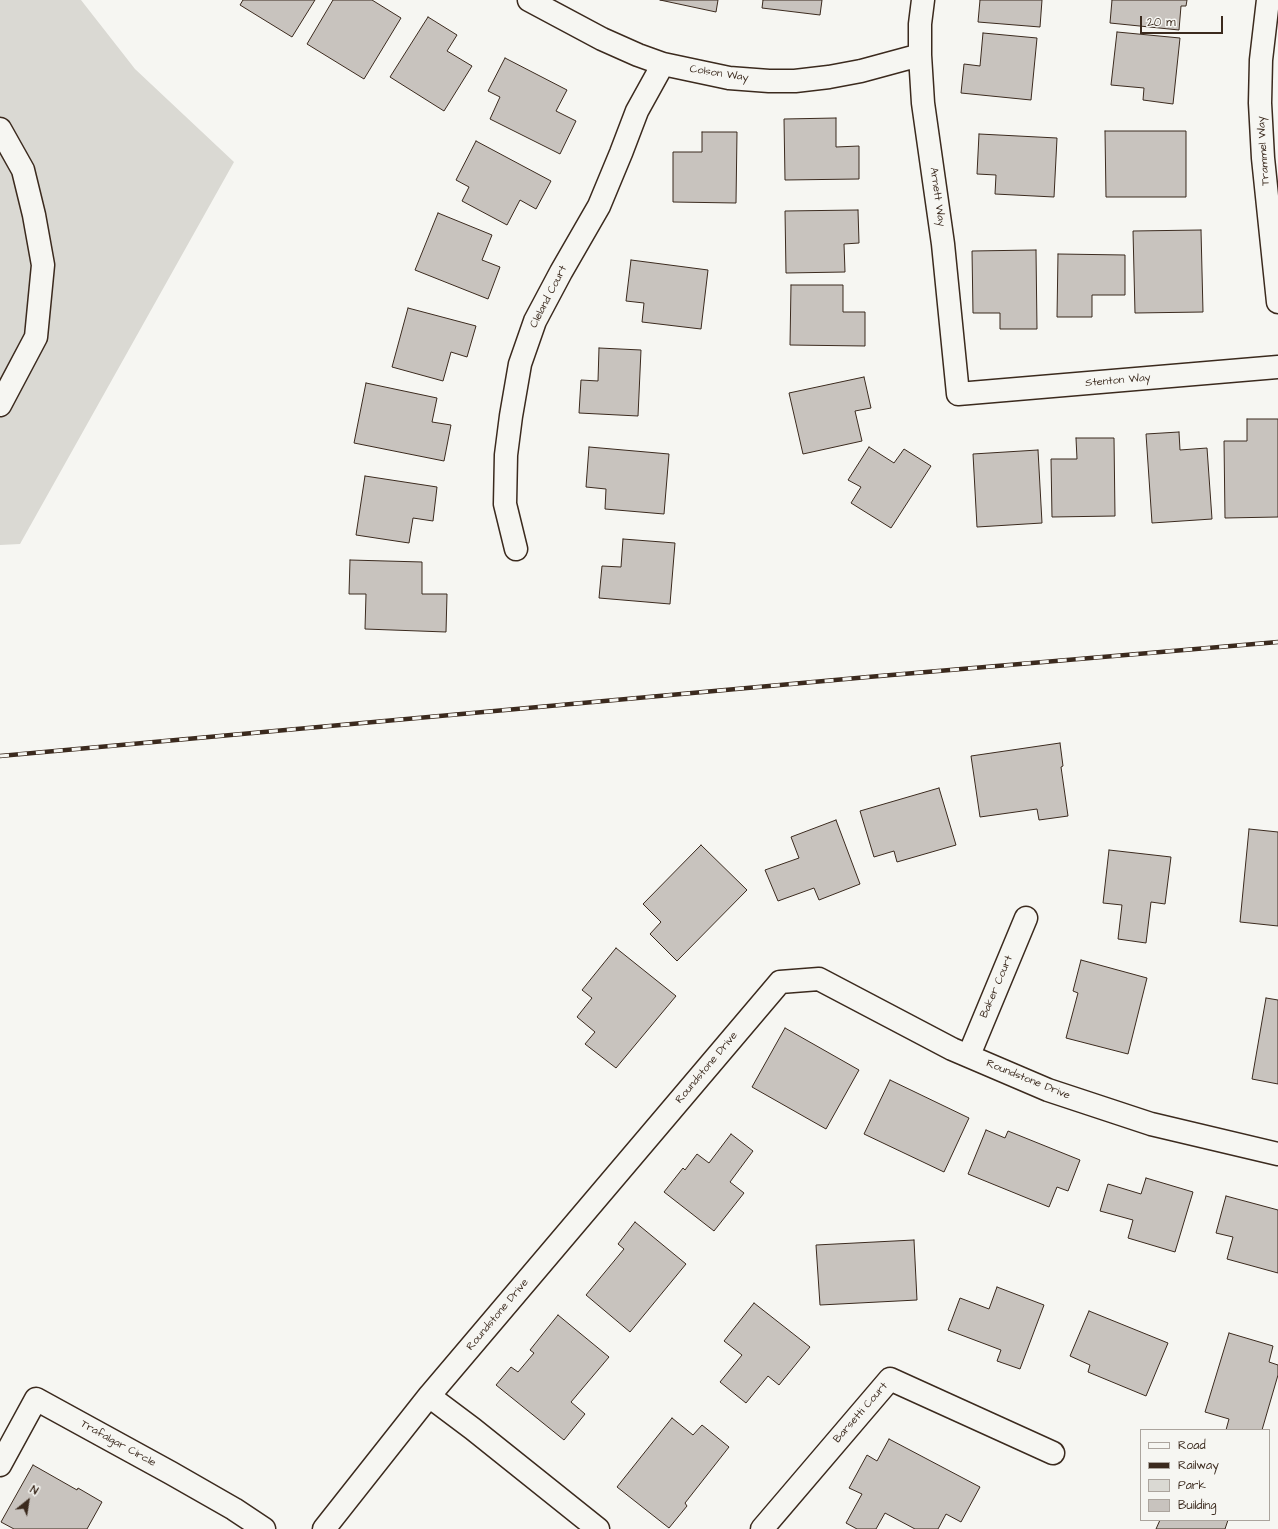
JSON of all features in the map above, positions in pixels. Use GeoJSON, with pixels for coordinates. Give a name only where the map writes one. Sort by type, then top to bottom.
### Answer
{"type":"FeatureCollection","features":[{"type":"Feature","properties":{"kind":"street","name":"Colson Way"},"geometry":{"type":"LineString","coordinates":[[529,0],[602,39],[638,55],[663,64],[729,78],[769,81],[829,77],[861,71],[920,55]]}},
{"type":"Feature","properties":{"kind":"street","name":"Arnett Way"},"geometry":{"type":"LineString","coordinates":[[923,0],[920,24],[923,103],[943,244],[958,394]]}},
{"type":"Feature","properties":{"kind":"street","name":"Trammel Way"},"geometry":{"type":"LineString","coordinates":[[1268,0],[1261,60],[1260,103],[1263,158],[1278,302]]}},
{"type":"Feature","properties":{"kind":"street","name":"Cleland Court"},"geometry":{"type":"LineString","coordinates":[[516,549],[505,504],[506,455],[520,364],[535,321],[599,206],[622,153],[637,111],[663,64]]}},
{"type":"Feature","properties":{"kind":"street"},"geometry":{"type":"LineString","coordinates":[[0,129],[22,170],[34,214],[43,265],[36,337],[0,404]]}},
{"type":"Feature","properties":{"kind":"street","name":"Stenton Way"},"geometry":{"type":"LineString","coordinates":[[958,394],[1278,367]]}},
{"type":"Feature","properties":{"kind":"street","name":"Baker Court"},"geometry":{"type":"LineString","coordinates":[[969,1055],[1026,918]]}},
{"type":"Feature","properties":{"kind":"street","name":"Roundstone Drive"},"geometry":{"type":"LineString","coordinates":[[324,1529],[429,1396],[780,982],[819,979],[952,1049],[1048,1090],[1151,1124],[1278,1154]]}},
{"type":"Feature","properties":{"kind":"street","name":"Barsetti Court"},"geometry":{"type":"LineString","coordinates":[[762,1529],[890,1378],[1053,1454]]}},
{"type":"Feature","properties":{"kind":"street"},"geometry":{"type":"LineString","coordinates":[[429,1396],[473,1428],[598,1529]]}},
{"type":"Feature","properties":{"kind":"street","name":"Trafalgar Circle"},"geometry":{"type":"LineString","coordinates":[[0,1465],[36,1399],[171,1473],[234,1509],[264,1529]]}},
{"type":"Feature","properties":{"kind":"green space"},"geometry":{"type":"Polygon","coordinates":[[[0,0],[81,0],[135,69],[234,162],[20,544],[0,545],[0,0]]]}},
{"type":"Feature","properties":{"kind":"building"},"geometry":{"type":"Polygon","coordinates":[[[243,0],[315,0],[292,37],[240,5],[243,0]]]}},
{"type":"Feature","properties":{"kind":"building"},"geometry":{"type":"Polygon","coordinates":[[[333,0],[372,0],[401,18],[364,79],[307,44],[333,0]]]}},
{"type":"Feature","properties":{"kind":"building"},"geometry":{"type":"Polygon","coordinates":[[[660,0],[718,0],[716,12],[660,0]]]}},
{"type":"Feature","properties":{"kind":"building"},"geometry":{"type":"Polygon","coordinates":[[[763,0],[822,0],[820,15],[762,8],[763,0]]]}},
{"type":"Feature","properties":{"kind":"building"},"geometry":{"type":"Polygon","coordinates":[[[980,0],[1042,0],[1040,27],[978,22],[980,0]]]}},
{"type":"Feature","properties":{"kind":"building"},"geometry":{"type":"Polygon","coordinates":[[[1112,0],[1187,0],[1186,6],[1181,6],[1179,30],[1110,23],[1112,0]]]}},
{"type":"Feature","properties":{"kind":"building"},"geometry":{"type":"Polygon","coordinates":[[[428,17],[457,35],[447,51],[472,66],[444,111],[390,77],[428,17]]]}},
{"type":"Feature","properties":{"kind":"building"},"geometry":{"type":"Polygon","coordinates":[[[1117,32],[1180,38],[1173,104],[1143,100],[1144,88],[1111,85],[1117,32]]]}},
{"type":"Feature","properties":{"kind":"building"},"geometry":{"type":"Polygon","coordinates":[[[983,33],[1037,38],[1031,100],[961,93],[964,64],[980,66],[983,33]]]}},
{"type":"Feature","properties":{"kind":"building"},"geometry":{"type":"Polygon","coordinates":[[[505,58],[567,90],[556,111],[576,121],[560,154],[490,119],[500,97],[488,91],[505,58]]]}},
{"type":"Feature","properties":{"kind":"building"},"geometry":{"type":"Polygon","coordinates":[[[836,118],[836,147],[859,146],[859,179],[785,180],[784,119],[836,118]]]}},
{"type":"Feature","properties":{"kind":"building"},"geometry":{"type":"Polygon","coordinates":[[[1105,131],[1186,131],[1186,197],[1106,197],[1105,131]]]}},
{"type":"Feature","properties":{"kind":"building"},"geometry":{"type":"Polygon","coordinates":[[[702,132],[737,132],[736,203],[673,202],[673,152],[702,152],[702,132]]]}},
{"type":"Feature","properties":{"kind":"building"},"geometry":{"type":"Polygon","coordinates":[[[979,134],[1057,138],[1054,197],[995,194],[996,175],[977,174],[979,134]]]}},
{"type":"Feature","properties":{"kind":"building"},"geometry":{"type":"Polygon","coordinates":[[[476,141],[551,181],[536,209],[520,200],[507,225],[462,201],[469,187],[456,180],[476,141]]]}},
{"type":"Feature","properties":{"kind":"building"},"geometry":{"type":"Polygon","coordinates":[[[858,210],[859,243],[844,244],[845,272],[786,273],[785,211],[858,210]]]}},
{"type":"Feature","properties":{"kind":"building"},"geometry":{"type":"Polygon","coordinates":[[[438,213],[492,235],[482,260],[500,267],[488,299],[415,270],[438,213]]]}},
{"type":"Feature","properties":{"kind":"building"},"geometry":{"type":"Polygon","coordinates":[[[1201,230],[1203,312],[1135,313],[1133,231],[1201,230]]]}},
{"type":"Feature","properties":{"kind":"building"},"geometry":{"type":"Polygon","coordinates":[[[1036,250],[1037,329],[1000,329],[1000,313],[973,313],[972,251],[1036,250]]]}},
{"type":"Feature","properties":{"kind":"building"},"geometry":{"type":"Polygon","coordinates":[[[1058,254],[1125,255],[1125,295],[1092,295],[1092,317],[1057,317],[1058,254]]]}},
{"type":"Feature","properties":{"kind":"building"},"geometry":{"type":"Polygon","coordinates":[[[631,260],[708,270],[701,329],[642,322],[644,303],[626,301],[631,260]]]}},
{"type":"Feature","properties":{"kind":"building"},"geometry":{"type":"Polygon","coordinates":[[[791,285],[843,285],[843,312],[865,312],[865,346],[790,345],[791,285]]]}},
{"type":"Feature","properties":{"kind":"building"},"geometry":{"type":"Polygon","coordinates":[[[408,308],[476,326],[467,357],[451,352],[443,381],[392,367],[408,308]]]}},
{"type":"Feature","properties":{"kind":"building"},"geometry":{"type":"Polygon","coordinates":[[[599,348],[641,350],[638,416],[579,413],[581,380],[598,381],[599,348]]]}},
{"type":"Feature","properties":{"kind":"building"},"geometry":{"type":"Polygon","coordinates":[[[864,377],[871,408],[855,411],[862,441],[803,454],[789,393],[864,377]]]}},
{"type":"Feature","properties":{"kind":"building"},"geometry":{"type":"Polygon","coordinates":[[[366,383],[437,398],[432,422],[451,425],[444,461],[354,443],[366,383]]]}},
{"type":"Feature","properties":{"kind":"building"},"geometry":{"type":"Polygon","coordinates":[[[1247,419],[1278,419],[1278,517],[1225,518],[1224,441],[1247,441],[1247,419]]]}},
{"type":"Feature","properties":{"kind":"building"},"geometry":{"type":"Polygon","coordinates":[[[1179,432],[1180,450],[1207,448],[1212,519],[1152,523],[1146,434],[1179,432]]]}},
{"type":"Feature","properties":{"kind":"building"},"geometry":{"type":"Polygon","coordinates":[[[1076,438],[1114,438],[1115,516],[1052,517],[1051,459],[1077,459],[1076,438]]]}},
{"type":"Feature","properties":{"kind":"building"},"geometry":{"type":"Polygon","coordinates":[[[589,447],[669,454],[664,514],[605,509],[606,489],[586,487],[589,447]]]}},
{"type":"Feature","properties":{"kind":"building"},"geometry":{"type":"Polygon","coordinates":[[[869,447],[894,463],[904,449],[931,466],[891,528],[851,503],[861,487],[848,480],[869,447]]]}},
{"type":"Feature","properties":{"kind":"building"},"geometry":{"type":"Polygon","coordinates":[[[1038,450],[1042,523],[977,527],[973,454],[1038,450]]]}},
{"type":"Feature","properties":{"kind":"building"},"geometry":{"type":"Polygon","coordinates":[[[365,476],[437,487],[433,521],[413,518],[409,543],[356,535],[365,476]]]}},
{"type":"Feature","properties":{"kind":"building"},"geometry":{"type":"Polygon","coordinates":[[[623,539],[675,543],[670,604],[599,598],[602,566],[621,567],[623,539]]]}},
{"type":"Feature","properties":{"kind":"building"},"geometry":{"type":"Polygon","coordinates":[[[350,560],[422,562],[422,594],[447,594],[446,632],[365,629],[366,594],[349,594],[350,560]]]}},
{"type":"Feature","properties":{"kind":"building"},"geometry":{"type":"Polygon","coordinates":[[[1060,743],[1063,766],[1061,767],[1068,816],[1039,820],[1037,809],[980,817],[971,756],[1060,743]]]}},
{"type":"Feature","properties":{"kind":"building"},"geometry":{"type":"Polygon","coordinates":[[[939,788],[956,845],[897,862],[894,851],[874,857],[860,811],[939,788]]]}},
{"type":"Feature","properties":{"kind":"building"},"geometry":{"type":"Polygon","coordinates":[[[836,820],[860,884],[819,900],[814,888],[778,901],[765,870],[799,858],[791,837],[836,820]]]}},
{"type":"Feature","properties":{"kind":"building"},"geometry":{"type":"Polygon","coordinates":[[[1249,829],[1278,832],[1278,926],[1240,922],[1249,829]]]}},
{"type":"Feature","properties":{"kind":"building"},"geometry":{"type":"Polygon","coordinates":[[[701,845],[747,890],[677,961],[650,934],[661,922],[643,904],[701,845]]]}},
{"type":"Feature","properties":{"kind":"building"},"geometry":{"type":"Polygon","coordinates":[[[1109,850],[1171,857],[1165,904],[1151,902],[1146,943],[1118,939],[1122,905],[1103,903],[1109,850]]]}},
{"type":"Feature","properties":{"kind":"building"},"geometry":{"type":"Polygon","coordinates":[[[616,948],[676,996],[616,1068],[585,1044],[595,1032],[577,1017],[592,998],[582,990],[616,948]]]}},
{"type":"Feature","properties":{"kind":"building"},"geometry":{"type":"Polygon","coordinates":[[[1081,960],[1147,978],[1128,1054],[1066,1038],[1078,993],[1073,991],[1081,960]]]}},
{"type":"Feature","properties":{"kind":"building"},"geometry":{"type":"Polygon","coordinates":[[[1266,998],[1278,1000],[1278,1084],[1252,1079],[1266,998]]]}},
{"type":"Feature","properties":{"kind":"building"},"geometry":{"type":"Polygon","coordinates":[[[785,1028],[859,1070],[826,1129],[752,1087],[785,1028]]]}},
{"type":"Feature","properties":{"kind":"building"},"geometry":{"type":"Polygon","coordinates":[[[890,1080],[969,1118],[944,1172],[864,1134],[890,1080]]]}},
{"type":"Feature","properties":{"kind":"building"},"geometry":{"type":"Polygon","coordinates":[[[986,1130],[1005,1138],[1008,1131],[1080,1160],[1068,1191],[1057,1187],[1049,1207],[968,1174],[986,1130]]]}},
{"type":"Feature","properties":{"kind":"building"},"geometry":{"type":"Polygon","coordinates":[[[731,1134],[753,1151],[730,1182],[744,1193],[714,1231],[664,1192],[683,1168],[685,1170],[697,1154],[709,1163],[731,1134]]]}},
{"type":"Feature","properties":{"kind":"building"},"geometry":{"type":"Polygon","coordinates":[[[1146,1178],[1193,1192],[1175,1252],[1128,1238],[1133,1220],[1100,1211],[1108,1184],[1141,1194],[1146,1178]]]}},
{"type":"Feature","properties":{"kind":"building"},"geometry":{"type":"Polygon","coordinates":[[[1226,1196],[1278,1210],[1278,1273],[1227,1259],[1233,1237],[1216,1233],[1226,1196]]]}},
{"type":"Feature","properties":{"kind":"building"},"geometry":{"type":"Polygon","coordinates":[[[635,1222],[686,1264],[630,1332],[586,1295],[624,1249],[618,1244],[635,1222]]]}},
{"type":"Feature","properties":{"kind":"building"},"geometry":{"type":"Polygon","coordinates":[[[914,1240],[917,1300],[820,1305],[816,1245],[914,1240]]]}},
{"type":"Feature","properties":{"kind":"building"},"geometry":{"type":"Polygon","coordinates":[[[997,1287],[1044,1305],[1020,1369],[997,1361],[1001,1350],[948,1330],[960,1298],[989,1309],[997,1287]]]}},
{"type":"Feature","properties":{"kind":"building"},"geometry":{"type":"Polygon","coordinates":[[[754,1303],[810,1347],[779,1385],[768,1376],[746,1403],[720,1382],[742,1355],[724,1341],[754,1303]]]}},
{"type":"Feature","properties":{"kind":"building"},"geometry":{"type":"Polygon","coordinates":[[[1089,1311],[1168,1343],[1146,1396],[1088,1372],[1090,1365],[1070,1356],[1089,1311]]]}},
{"type":"Feature","properties":{"kind":"building"},"geometry":{"type":"Polygon","coordinates":[[[558,1315],[609,1357],[571,1402],[585,1414],[564,1440],[496,1385],[511,1367],[518,1372],[534,1353],[530,1350],[558,1315]]]}},
{"type":"Feature","properties":{"kind":"building"},"geometry":{"type":"Polygon","coordinates":[[[1229,1333],[1273,1346],[1269,1362],[1278,1365],[1278,1375],[1262,1429],[1226,1429],[1229,1419],[1205,1412],[1229,1333]]]}},
{"type":"Feature","properties":{"kind":"building"},"geometry":{"type":"Polygon","coordinates":[[[672,1418],[693,1435],[702,1425],[729,1447],[685,1503],[687,1506],[669,1528],[617,1487],[672,1418]]]}},
{"type":"Feature","properties":{"kind":"building"},"geometry":{"type":"Polygon","coordinates":[[[889,1439],[980,1487],[961,1522],[946,1514],[938,1529],[915,1529],[885,1513],[876,1529],[857,1529],[846,1523],[862,1494],[849,1488],[867,1455],[877,1461],[889,1439]]]}},
{"type":"Feature","properties":{"kind":"building"},"geometry":{"type":"Polygon","coordinates":[[[33,1465],[77,1490],[78,1488],[102,1502],[87,1529],[14,1529],[1,1522],[33,1465]]]}},
{"type":"Feature","properties":{"kind":"building"},"geometry":{"type":"Polygon","coordinates":[[[1160,1521],[1228,1521],[1225,1529],[1156,1529],[1160,1521]]]}},
{"type":"Feature","properties":{"kind":"railway"},"geometry":{"type":"LineString","coordinates":[[0,756],[868,677],[1278,642]]}}]}
